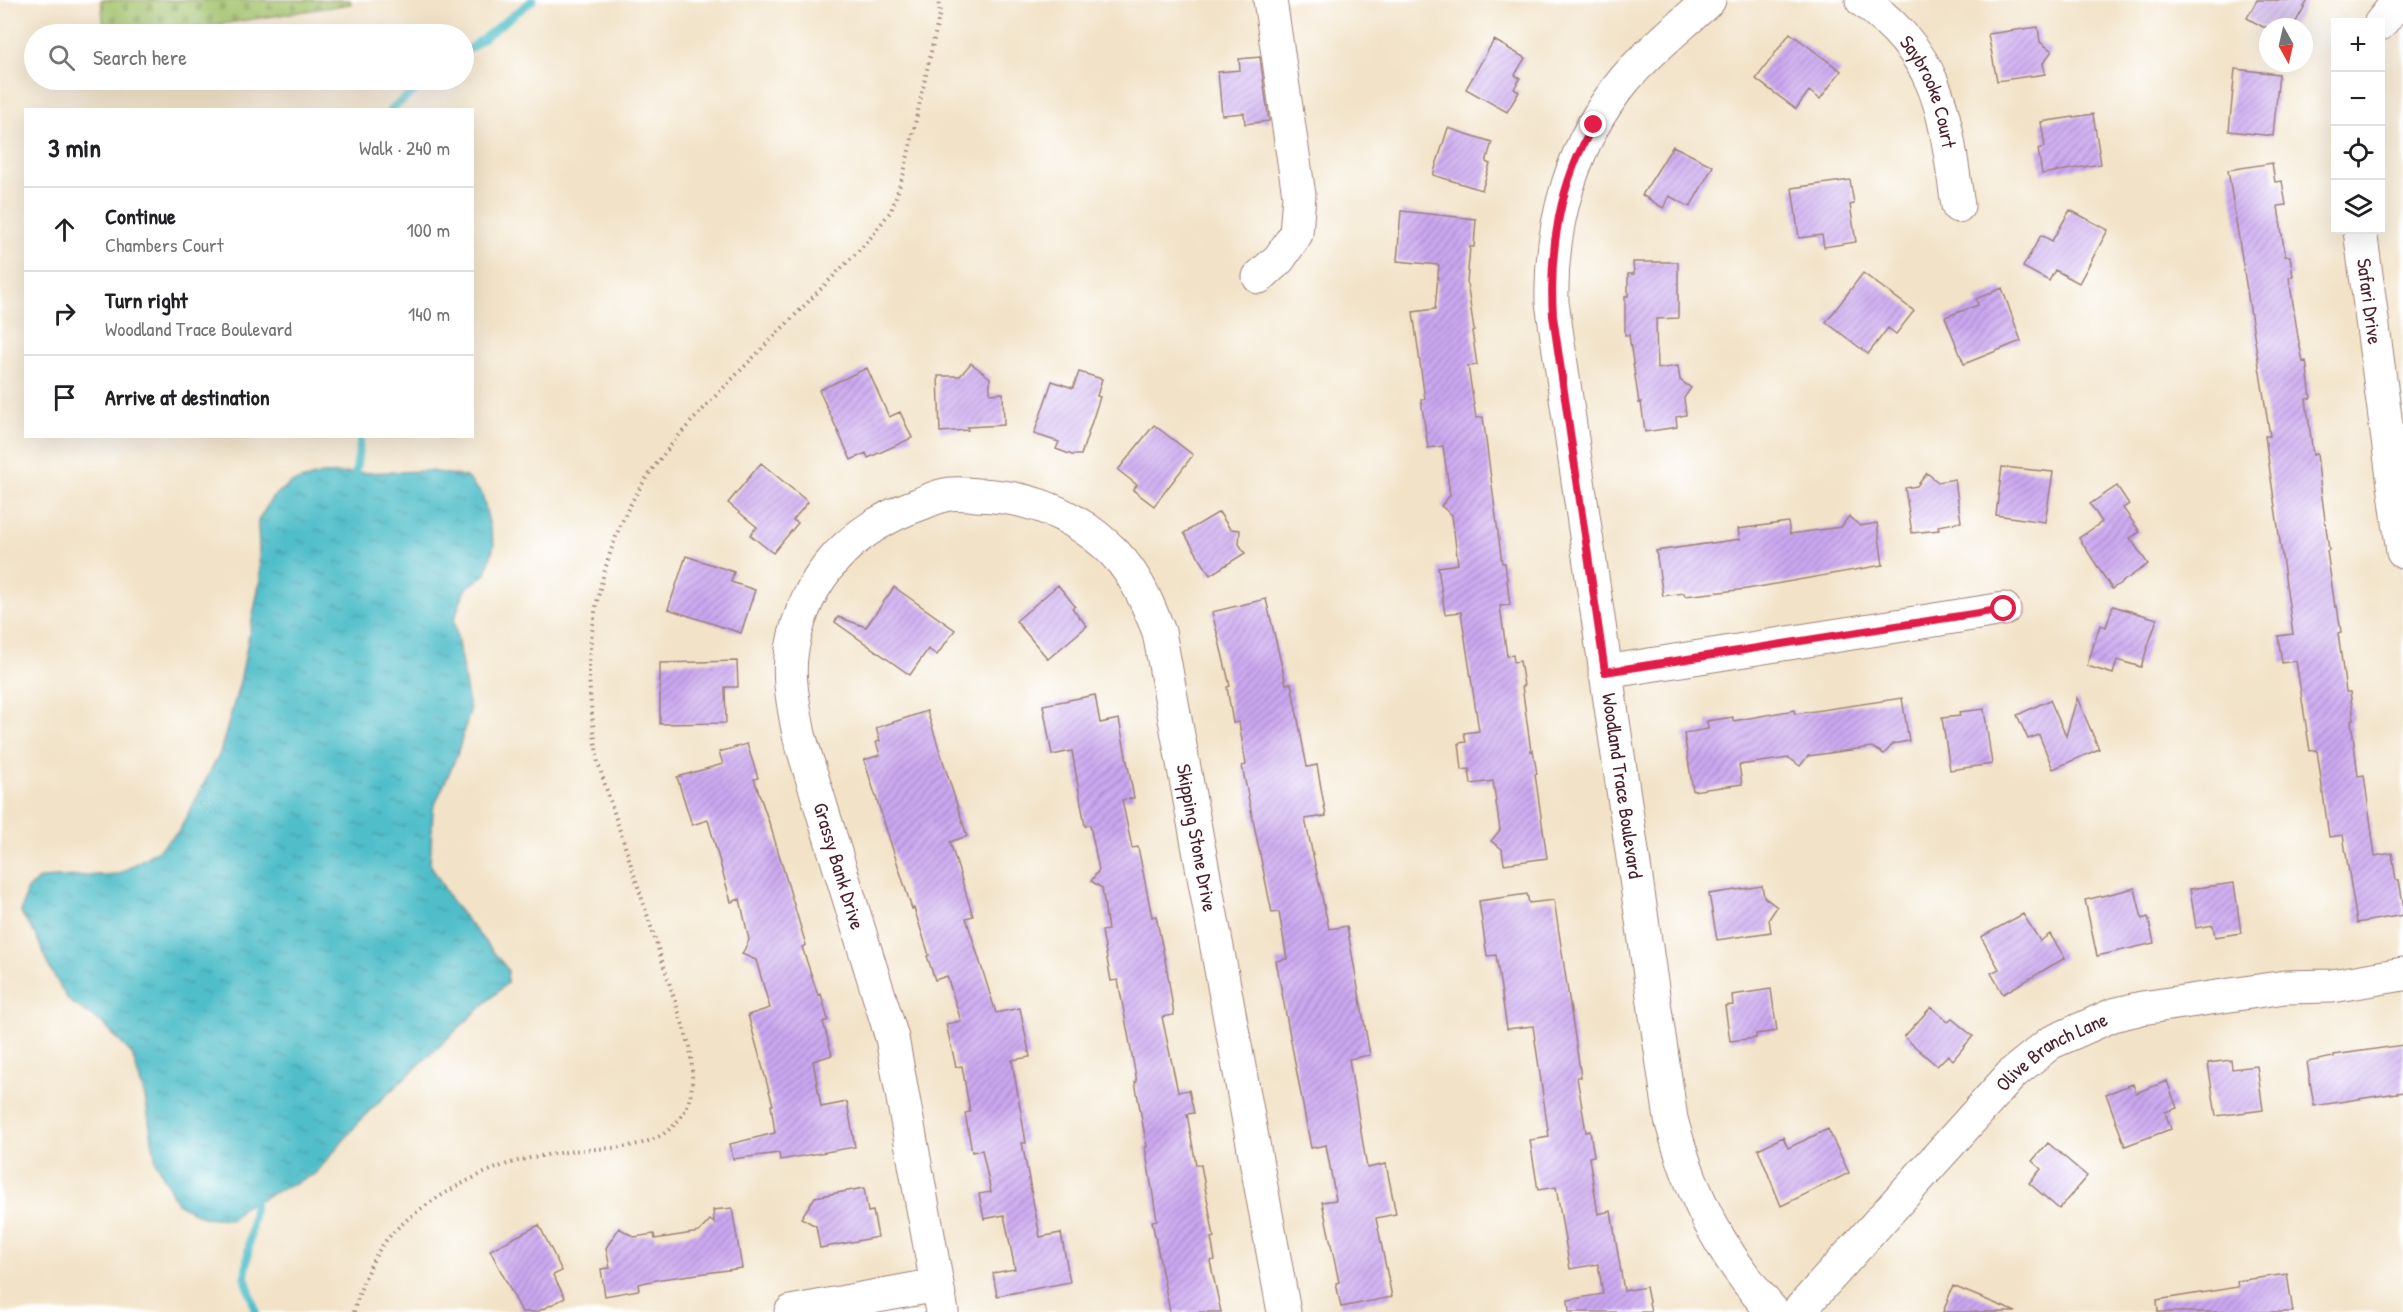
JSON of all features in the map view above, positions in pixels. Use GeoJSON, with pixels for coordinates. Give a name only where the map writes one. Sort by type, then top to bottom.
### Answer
{"type":"FeatureCollection","features":[{"type":"Feature","properties":{"kind":"street"},"geometry":{"type":"LineString","coordinates":[[1258,277],[1279,259],[1296,234],[1299,195],[1270,0]]}},
{"type":"Feature","properties":{"kind":"street","name":"Woodland Trace Boulevard"},"geometry":{"type":"LineString","coordinates":[[1709,0],[1653,50],[1626,78],[1590,132],[1572,171],[1557,225],[1552,277],[1553,316],[1668,1103],[1676,1140],[1694,1192],[1716,1237],[1744,1279],[1773,1312]]}},
{"type":"Feature","properties":{"kind":"street","name":"Saybrooke Court"},"geometry":{"type":"LineString","coordinates":[[1862,0],[1900,32],[1921,60],[1932,81],[1945,118],[1958,206]]}},
{"type":"Feature","properties":{"kind":"street"},"geometry":{"type":"LineString","coordinates":[[2385,18],[2399,0]]}},
{"type":"Feature","properties":{"kind":"street","name":"Safari Drive"},"geometry":{"type":"LineString","coordinates":[[2361,234],[2391,364],[2403,552]]}},
{"type":"Feature","properties":{"kind":"street","name":"Grassy Bank Drive"},"geometry":{"type":"LineString","coordinates":[[940,1298],[892,1038],[799,735],[791,694],[791,651],[802,609],[820,574],[856,537],[902,510],[948,494]]}},
{"type":"Feature","properties":{"kind":"street","name":"Skipping Stone Drive"},"geometry":{"type":"LineString","coordinates":[[948,494],[1003,496],[1041,505],[1059,514],[1106,544],[1144,593],[1159,632],[1284,1312]]}},
{"type":"Feature","properties":{"kind":"street"},"geometry":{"type":"LineString","coordinates":[[1605,672],[2004,609]]}},
{"type":"Feature","properties":{"kind":"street","name":"Olive Branch Lane"},"geometry":{"type":"LineString","coordinates":[[1798,1312],[2013,1073],[2050,1043],[2113,1015],[2142,1008],[2285,987],[2332,986],[2403,974]]}},
{"type":"Feature","properties":{"kind":"street"},"geometry":{"type":"LineString","coordinates":[[791,1312],[940,1298]]}},
{"type":"Feature","properties":{"kind":"path"},"geometry":{"type":"LineString","coordinates":[[354,1312],[358,1294],[380,1248],[405,1221],[443,1194],[500,1166],[566,1152],[639,1145],[661,1135],[683,1114],[693,1087],[690,1047],[598,763],[589,671],[595,612],[607,562],[628,510],[652,471],[699,414],[868,241],[891,211],[904,173],[939,12],[939,0]]}},
{"type":"Feature","properties":{"kind":"green space"},"geometry":{"type":"Polygon","coordinates":[[[101,0],[350,0],[351,4],[221,24],[104,24],[101,0]]]}},
{"type":"Feature","properties":{"kind":"water"},"geometry":{"type":"Polygon","coordinates":[[[430,471],[466,477],[482,494],[494,544],[486,574],[465,589],[454,620],[470,711],[457,755],[433,809],[430,864],[452,902],[508,970],[507,983],[364,1116],[315,1174],[243,1207],[231,1219],[202,1217],[177,1203],[156,1162],[145,1097],[132,1054],[101,1022],[68,1000],[48,965],[36,935],[21,913],[26,891],[40,878],[119,874],[157,851],[179,831],[220,753],[240,682],[260,580],[258,521],[272,498],[291,483],[322,474],[430,471]]]}},
{"type":"Feature","properties":{"kind":"building"},"geometry":{"type":"Polygon","coordinates":[[[2257,0],[2308,0],[2298,18],[2259,18],[2259,25],[2247,18],[2257,0]]]}},
{"type":"Feature","properties":{"kind":"building"},"geometry":{"type":"Polygon","coordinates":[[[2038,27],[2040,42],[2052,51],[2043,63],[2045,74],[1997,81],[1988,34],[2038,27]]]}},
{"type":"Feature","properties":{"kind":"building"},"geometry":{"type":"Polygon","coordinates":[[[1790,33],[1841,71],[1820,99],[1809,91],[1796,109],[1756,79],[1790,33]]]}},
{"type":"Feature","properties":{"kind":"building"},"geometry":{"type":"Polygon","coordinates":[[[1494,40],[1525,58],[1515,75],[1520,78],[1514,89],[1519,92],[1507,112],[1466,89],[1494,40]]]}},
{"type":"Feature","properties":{"kind":"building"},"geometry":{"type":"Polygon","coordinates":[[[1260,57],[1269,121],[1245,124],[1244,113],[1222,115],[1218,72],[1240,70],[1239,59],[1260,57]]]}},
{"type":"Feature","properties":{"kind":"building"},"geometry":{"type":"Polygon","coordinates":[[[2235,69],[2279,74],[2273,136],[2229,131],[2235,69]]]}},
{"type":"Feature","properties":{"kind":"building"},"geometry":{"type":"Polygon","coordinates":[[[2093,114],[2101,164],[2042,174],[2038,149],[2045,147],[2041,122],[2093,114]]]}},
{"type":"Feature","properties":{"kind":"building"},"geometry":{"type":"Polygon","coordinates":[[[1448,128],[1492,142],[1486,162],[1490,164],[1482,190],[1433,175],[1448,128]]]}},
{"type":"Feature","properties":{"kind":"building"},"geometry":{"type":"Polygon","coordinates":[[[1673,146],[1713,166],[1690,207],[1669,196],[1663,208],[1642,195],[1673,146]]]}},
{"type":"Feature","properties":{"kind":"building"},"geometry":{"type":"Polygon","coordinates":[[[2272,163],[2275,182],[2282,181],[2286,205],[2278,206],[2285,256],[2290,256],[2293,276],[2289,277],[2298,337],[2303,362],[2306,361],[2311,398],[2306,399],[2313,455],[2317,454],[2329,550],[2327,551],[2341,632],[2338,633],[2346,692],[2350,692],[2354,719],[2351,720],[2358,776],[2364,775],[2375,856],[2392,853],[2396,880],[2399,880],[2403,903],[2403,915],[2357,923],[2343,835],[2329,837],[2317,750],[2310,751],[2296,661],[2282,663],[2278,636],[2293,634],[2265,436],[2270,436],[2228,170],[2272,163]]]}},
{"type":"Feature","properties":{"kind":"building"},"geometry":{"type":"Polygon","coordinates":[[[1850,180],[1854,204],[1850,205],[1856,242],[1824,247],[1822,235],[1799,238],[1792,188],[1850,180]]]}},
{"type":"Feature","properties":{"kind":"building"},"geometry":{"type":"Polygon","coordinates":[[[2070,210],[2108,230],[2079,283],[2055,270],[2049,281],[2023,267],[2041,235],[2052,241],[2070,210]]]}},
{"type":"Feature","properties":{"kind":"building"},"geometry":{"type":"Polygon","coordinates":[[[1401,211],[1476,219],[1474,247],[1470,247],[1467,282],[1477,365],[1468,366],[1476,418],[1483,417],[1502,563],[1505,563],[1510,605],[1500,606],[1507,656],[1513,655],[1514,662],[1520,661],[1547,858],[1504,864],[1502,849],[1491,841],[1500,830],[1493,781],[1471,784],[1469,769],[1462,770],[1459,743],[1466,742],[1464,733],[1479,731],[1461,612],[1445,614],[1438,567],[1458,564],[1452,515],[1441,506],[1450,495],[1443,446],[1428,448],[1421,399],[1425,399],[1413,312],[1435,309],[1439,265],[1397,261],[1401,211]]]}},
{"type":"Feature","properties":{"kind":"building"},"geometry":{"type":"Polygon","coordinates":[[[1633,262],[1678,262],[1678,318],[1656,319],[1657,369],[1678,366],[1680,380],[1691,388],[1684,398],[1686,415],[1676,417],[1677,427],[1645,432],[1629,335],[1625,335],[1625,296],[1628,296],[1628,274],[1634,274],[1633,262]]]}},
{"type":"Feature","properties":{"kind":"building"},"geometry":{"type":"Polygon","coordinates":[[[1863,273],[1914,311],[1896,334],[1888,328],[1868,354],[1826,322],[1863,273]]]}},
{"type":"Feature","properties":{"kind":"building"},"geometry":{"type":"Polygon","coordinates":[[[2002,288],[2021,341],[1964,364],[1945,317],[1978,305],[1976,299],[2002,288]]]}},
{"type":"Feature","properties":{"kind":"building"},"geometry":{"type":"Polygon","coordinates":[[[971,363],[990,378],[990,394],[1003,393],[1004,425],[967,427],[968,430],[940,432],[938,376],[960,376],[971,363]]]}},
{"type":"Feature","properties":{"kind":"building"},"geometry":{"type":"Polygon","coordinates":[[[867,368],[889,417],[900,412],[912,438],[868,458],[866,453],[851,460],[819,390],[867,368]]]}},
{"type":"Feature","properties":{"kind":"building"},"geometry":{"type":"Polygon","coordinates":[[[1079,372],[1102,379],[1097,396],[1100,397],[1081,455],[1072,455],[1056,449],[1059,442],[1034,434],[1052,381],[1073,388],[1079,372]]]}},
{"type":"Feature","properties":{"kind":"building"},"geometry":{"type":"Polygon","coordinates":[[[1154,425],[1193,455],[1154,506],[1133,490],[1137,485],[1118,470],[1154,425]]]}},
{"type":"Feature","properties":{"kind":"building"},"geometry":{"type":"Polygon","coordinates":[[[761,463],[808,502],[793,520],[798,523],[773,553],[750,535],[757,527],[728,503],[761,463]]]}},
{"type":"Feature","properties":{"kind":"building"},"geometry":{"type":"Polygon","coordinates":[[[2002,467],[2053,472],[2045,522],[1996,515],[2002,467]]]}},
{"type":"Feature","properties":{"kind":"building"},"geometry":{"type":"Polygon","coordinates":[[[1927,473],[1938,482],[1955,479],[1961,522],[1938,526],[1939,530],[1912,533],[1905,488],[1917,486],[1927,473]]]}},
{"type":"Feature","properties":{"kind":"building"},"geometry":{"type":"Polygon","coordinates":[[[2117,486],[2129,504],[2123,508],[2140,532],[2130,538],[2148,564],[2112,589],[2079,538],[2102,522],[2090,504],[2117,486]]]}},
{"type":"Feature","properties":{"kind":"building"},"geometry":{"type":"Polygon","coordinates":[[[1219,512],[1230,529],[1240,530],[1239,544],[1245,553],[1210,575],[1184,533],[1219,512]]]}},
{"type":"Feature","properties":{"kind":"building"},"geometry":{"type":"Polygon","coordinates":[[[1849,516],[1860,526],[1877,523],[1883,565],[1747,589],[1685,596],[1684,593],[1663,596],[1656,551],[1740,539],[1738,529],[1788,522],[1790,534],[1841,527],[1849,516]]]}},
{"type":"Feature","properties":{"kind":"building"},"geometry":{"type":"Polygon","coordinates":[[[686,556],[734,572],[731,582],[755,590],[741,633],[668,609],[686,556]]]}},
{"type":"Feature","properties":{"kind":"building"},"geometry":{"type":"Polygon","coordinates":[[[1058,585],[1075,606],[1072,608],[1087,626],[1048,659],[1016,621],[1058,585]]]}},
{"type":"Feature","properties":{"kind":"building"},"geometry":{"type":"Polygon","coordinates":[[[894,587],[955,630],[937,655],[928,649],[910,675],[835,622],[838,617],[866,627],[894,587]]]}},
{"type":"Feature","properties":{"kind":"building"},"geometry":{"type":"Polygon","coordinates":[[[1266,599],[1286,684],[1291,683],[1307,767],[1317,765],[1326,816],[1305,819],[1329,929],[1347,926],[1370,1055],[1349,1059],[1367,1168],[1386,1164],[1396,1214],[1376,1218],[1392,1297],[1341,1307],[1336,1283],[1339,1282],[1322,1202],[1336,1200],[1326,1145],[1311,1148],[1276,961],[1287,959],[1279,912],[1272,913],[1242,766],[1246,765],[1239,722],[1233,723],[1227,687],[1230,686],[1212,612],[1266,599]]]}},
{"type":"Feature","properties":{"kind":"building"},"geometry":{"type":"Polygon","coordinates":[[[2113,606],[2157,619],[2141,667],[2117,660],[2113,674],[2087,666],[2100,625],[2106,627],[2113,606]]]}},
{"type":"Feature","properties":{"kind":"building"},"geometry":{"type":"Polygon","coordinates":[[[737,661],[738,687],[725,687],[726,723],[660,724],[660,663],[737,661]]]}},
{"type":"Feature","properties":{"kind":"building"},"geometry":{"type":"Polygon","coordinates":[[[1095,695],[1100,723],[1119,719],[1134,798],[1122,800],[1132,848],[1138,847],[1152,917],[1156,916],[1167,970],[1174,1015],[1162,1017],[1178,1092],[1189,1090],[1194,1113],[1187,1114],[1196,1165],[1201,1165],[1214,1237],[1211,1238],[1215,1260],[1210,1261],[1221,1312],[1170,1312],[1152,1221],[1157,1220],[1135,1082],[1137,1082],[1118,980],[1111,981],[1102,931],[1108,930],[1102,888],[1091,881],[1099,870],[1090,825],[1085,826],[1072,751],[1052,755],[1043,705],[1095,695]]]}},
{"type":"Feature","properties":{"kind":"building"},"geometry":{"type":"Polygon","coordinates":[[[1902,698],[1909,741],[1893,744],[1884,754],[1872,747],[1808,756],[1800,766],[1789,758],[1739,765],[1742,784],[1693,791],[1684,733],[1708,729],[1707,721],[1733,717],[1733,721],[1794,710],[1795,714],[1902,698]]]}},
{"type":"Feature","properties":{"kind":"building"},"geometry":{"type":"Polygon","coordinates":[[[2077,698],[2099,749],[2053,769],[2039,735],[2028,739],[2017,715],[2050,700],[2066,736],[2077,698]]]}},
{"type":"Feature","properties":{"kind":"building"},"geometry":{"type":"Polygon","coordinates":[[[1984,709],[1992,764],[1950,770],[1942,718],[1960,716],[1959,712],[1984,709]]]}},
{"type":"Feature","properties":{"kind":"building"},"geometry":{"type":"Polygon","coordinates":[[[927,711],[967,836],[950,842],[973,916],[966,918],[996,1013],[1020,1008],[1030,1057],[1012,1060],[1026,1143],[1022,1143],[1040,1237],[1061,1233],[1070,1282],[997,1296],[993,1273],[1015,1269],[1004,1215],[984,1219],[979,1194],[991,1192],[982,1150],[972,1152],[965,1113],[970,1112],[962,1066],[956,1067],[946,1024],[961,1021],[947,976],[935,980],[914,908],[912,909],[864,760],[880,755],[876,742],[880,741],[876,728],[927,711]]]}},
{"type":"Feature","properties":{"kind":"building"},"geometry":{"type":"Polygon","coordinates":[[[747,744],[758,778],[754,779],[806,945],[802,947],[818,995],[821,994],[828,1020],[823,1022],[832,1055],[813,1061],[821,1107],[847,1102],[855,1147],[780,1160],[779,1153],[733,1159],[730,1144],[775,1133],[771,1105],[773,1105],[748,1015],[770,1008],[756,960],[742,954],[749,940],[740,899],[731,902],[708,820],[692,825],[677,777],[723,764],[719,752],[747,744]]]}},
{"type":"Feature","properties":{"kind":"building"},"geometry":{"type":"Polygon","coordinates":[[[2234,883],[2241,933],[2215,937],[2213,925],[2196,928],[2190,889],[2234,883]]]}},
{"type":"Feature","properties":{"kind":"building"},"geometry":{"type":"Polygon","coordinates":[[[1762,886],[1764,897],[1777,907],[1769,919],[1771,932],[1717,940],[1709,894],[1762,886]]]}},
{"type":"Feature","properties":{"kind":"building"},"geometry":{"type":"Polygon","coordinates":[[[2135,888],[2142,919],[2148,917],[2154,943],[2097,956],[2085,900],[2135,888]]]}},
{"type":"Feature","properties":{"kind":"building"},"geometry":{"type":"Polygon","coordinates":[[[1527,894],[1529,903],[1554,900],[1581,1077],[1577,1077],[1586,1132],[1590,1131],[1594,1156],[1589,1157],[1598,1214],[1611,1211],[1624,1291],[1646,1287],[1651,1312],[1569,1312],[1568,1300],[1603,1294],[1598,1264],[1570,1269],[1556,1187],[1538,1190],[1530,1140],[1549,1137],[1533,1026],[1507,1029],[1496,955],[1487,956],[1479,901],[1527,894]]]}},
{"type":"Feature","properties":{"kind":"building"},"geometry":{"type":"Polygon","coordinates":[[[2023,914],[2040,941],[2050,934],[2065,958],[2003,994],[1991,973],[1999,969],[1981,937],[2023,914]]]}},
{"type":"Feature","properties":{"kind":"building"},"geometry":{"type":"Polygon","coordinates":[[[1771,989],[1777,1031],[1756,1034],[1756,1038],[1730,1041],[1725,1006],[1733,1005],[1732,995],[1771,989]]]}},
{"type":"Feature","properties":{"kind":"building"},"geometry":{"type":"Polygon","coordinates":[[[1931,1007],[1948,1022],[1952,1019],[1973,1036],[1953,1060],[1948,1055],[1937,1066],[1904,1037],[1931,1007]]]}},
{"type":"Feature","properties":{"kind":"building"},"geometry":{"type":"Polygon","coordinates":[[[2403,1045],[2403,1092],[2314,1106],[2307,1062],[2334,1057],[2334,1055],[2403,1045]]]}},
{"type":"Feature","properties":{"kind":"building"},"geometry":{"type":"Polygon","coordinates":[[[2231,1060],[2232,1069],[2257,1066],[2263,1110],[2216,1116],[2208,1063],[2231,1060]]]}},
{"type":"Feature","properties":{"kind":"building"},"geometry":{"type":"Polygon","coordinates":[[[2167,1081],[2177,1108],[2165,1112],[2171,1129],[2125,1146],[2106,1094],[2133,1084],[2136,1093],[2167,1081]]]}},
{"type":"Feature","properties":{"kind":"building"},"geometry":{"type":"Polygon","coordinates":[[[1828,1129],[1849,1173],[1781,1206],[1758,1149],[1783,1137],[1788,1148],[1828,1129]]]}},
{"type":"Feature","properties":{"kind":"building"},"geometry":{"type":"Polygon","coordinates":[[[2048,1143],[2087,1176],[2059,1209],[2029,1183],[2041,1169],[2032,1161],[2048,1143]]]}},
{"type":"Feature","properties":{"kind":"building"},"geometry":{"type":"Polygon","coordinates":[[[864,1188],[868,1212],[873,1211],[878,1237],[820,1248],[816,1226],[801,1218],[815,1197],[864,1188]]]}},
{"type":"Feature","properties":{"kind":"building"},"geometry":{"type":"Polygon","coordinates":[[[732,1208],[742,1268],[661,1279],[638,1284],[639,1290],[605,1296],[601,1269],[610,1268],[606,1248],[619,1228],[634,1237],[654,1234],[655,1239],[699,1232],[710,1220],[714,1223],[713,1210],[732,1208]]]}},
{"type":"Feature","properties":{"kind":"building"},"geometry":{"type":"Polygon","coordinates":[[[539,1225],[562,1271],[553,1275],[565,1298],[537,1312],[522,1312],[490,1250],[539,1225]]]}},
{"type":"Feature","properties":{"kind":"building"},"geometry":{"type":"Polygon","coordinates":[[[2287,1274],[2293,1312],[2158,1312],[2157,1300],[2238,1287],[2237,1281],[2287,1274]]]}},
{"type":"Feature","properties":{"kind":"building"},"geometry":{"type":"Polygon","coordinates":[[[1953,1286],[2016,1312],[1943,1312],[1953,1286]]]}},
{"type":"Feature","properties":{"kind":"waterway"},"geometry":{"type":"LineString","coordinates":[[474,45],[533,0]]}},
{"type":"Feature","properties":{"kind":"waterway"},"geometry":{"type":"LineString","coordinates":[[393,108],[416,90]]}},
{"type":"Feature","properties":{"kind":"waterway"},"geometry":{"type":"LineString","coordinates":[[354,484],[361,438]]}},
{"type":"Feature","properties":{"kind":"waterway"},"geometry":{"type":"LineString","coordinates":[[256,1192],[245,1277],[256,1312]]}},
{"type":"Feature","properties":{"kind":"route"},"geometry":{"type":"LineString","coordinates":[[1594,125],[1572,171],[1560,212],[1552,277],[1553,316],[1605,672],[2004,609]]}}]}
